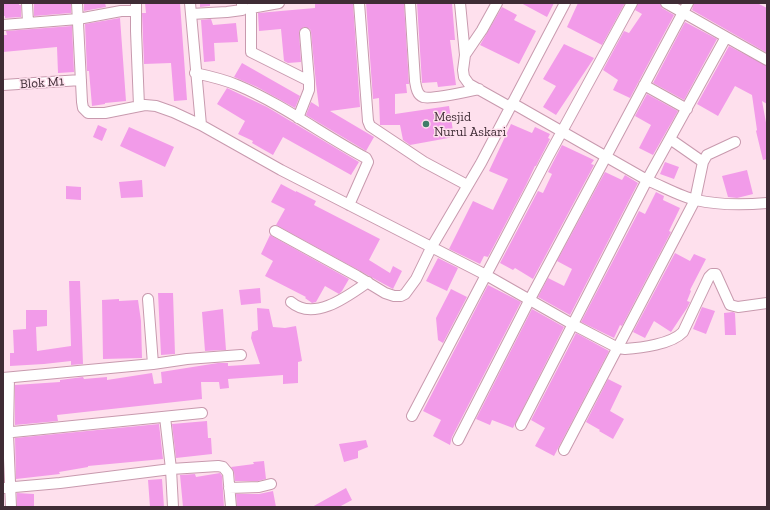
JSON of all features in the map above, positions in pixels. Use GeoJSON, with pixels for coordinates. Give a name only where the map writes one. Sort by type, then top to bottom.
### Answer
{"type":"FeatureCollection","features":[{"type":"Feature","properties":{"kind":"street"},"geometry":{"type":"LineString","coordinates":[[27,3],[28,23]]}},
{"type":"Feature","properties":{"kind":"street"},"geometry":{"type":"LineString","coordinates":[[77,3],[83,108],[88,113],[105,113],[139,106],[156,106],[163,108],[201,125],[281,170],[486,275],[572,324],[618,348],[631,349],[670,340],[680,335],[683,332],[708,277],[712,274],[716,274],[730,305],[738,306],[767,303]]}},
{"type":"Feature","properties":{"kind":"street"},"geometry":{"type":"LineString","coordinates":[[190,3],[201,125]]}},
{"type":"Feature","properties":{"kind":"street"},"geometry":{"type":"LineString","coordinates":[[191,14],[242,10],[242,3]]}},
{"type":"Feature","properties":{"kind":"street"},"geometry":{"type":"LineString","coordinates":[[279,3],[251,8],[251,52],[309,81]]}},
{"type":"Feature","properties":{"kind":"street"},"geometry":{"type":"LineString","coordinates":[[359,3],[368,121],[370,126],[424,162],[467,185]]}},
{"type":"Feature","properties":{"kind":"street"},"geometry":{"type":"LineString","coordinates":[[410,3],[415,81],[416,90],[419,94],[423,97],[432,97],[479,89]]}},
{"type":"Feature","properties":{"kind":"street"},"geometry":{"type":"LineString","coordinates":[[460,3],[465,55],[463,66],[464,77],[469,84],[511,105],[647,180],[695,200],[716,203],[767,203]]}},
{"type":"Feature","properties":{"kind":"street"},"geometry":{"type":"LineString","coordinates":[[465,55],[482,30],[497,3]]}},
{"type":"Feature","properties":{"kind":"street"},"geometry":{"type":"LineString","coordinates":[[275,231],[368,282],[385,293],[394,296],[401,296],[405,294],[416,279],[431,248],[481,163],[565,3]]}},
{"type":"Feature","properties":{"kind":"street"},"geometry":{"type":"LineString","coordinates":[[412,416],[561,132],[632,3]]}},
{"type":"Feature","properties":{"kind":"street"},"geometry":{"type":"LineString","coordinates":[[666,3],[767,60]]}},
{"type":"Feature","properties":{"kind":"street"},"geometry":{"type":"LineString","coordinates":[[458,440],[530,299],[688,3]]}},
{"type":"Feature","properties":{"kind":"street"},"geometry":{"type":"LineString","coordinates":[[3,25],[78,19],[121,12],[136,7],[139,106]]}},
{"type":"Feature","properties":{"kind":"street"},"geometry":{"type":"LineString","coordinates":[[298,118],[309,90],[305,33]]}},
{"type":"Feature","properties":{"kind":"street"},"geometry":{"type":"LineString","coordinates":[[521,425],[647,180],[726,37]]}},
{"type":"Feature","properties":{"kind":"street"},"geometry":{"type":"LineString","coordinates":[[196,73],[222,79],[238,85],[298,118],[367,160],[368,162],[348,205]]}},
{"type":"Feature","properties":{"kind":"street","name":"Blok M1"},"geometry":{"type":"LineString","coordinates":[[3,85],[81,80]]}},
{"type":"Feature","properties":{"kind":"street"},"geometry":{"type":"LineString","coordinates":[[644,85],[687,109]]}},
{"type":"Feature","properties":{"kind":"street"},"geometry":{"type":"LineString","coordinates":[[670,139],[702,162]]}},
{"type":"Feature","properties":{"kind":"street"},"geometry":{"type":"LineString","coordinates":[[564,450],[695,200],[704,158],[734,142]]}},
{"type":"Feature","properties":{"kind":"street"},"geometry":{"type":"LineString","coordinates":[[291,302],[296,307],[302,309],[311,310],[319,308],[340,300],[368,282]]}},
{"type":"Feature","properties":{"kind":"street"},"geometry":{"type":"LineString","coordinates":[[148,299],[153,364]]}},
{"type":"Feature","properties":{"kind":"street"},"geometry":{"type":"LineString","coordinates":[[11,507],[6,488],[6,378],[153,364],[187,359],[241,355]]}},
{"type":"Feature","properties":{"kind":"street"},"geometry":{"type":"LineString","coordinates":[[6,434],[202,413]]}},
{"type":"Feature","properties":{"kind":"street"},"geometry":{"type":"LineString","coordinates":[[165,417],[171,469],[173,507]]}},
{"type":"Feature","properties":{"kind":"street"},"geometry":{"type":"LineString","coordinates":[[6,488],[60,483],[171,469],[223,467],[228,473],[231,507]]}},
{"type":"Feature","properties":{"kind":"street"},"geometry":{"type":"LineString","coordinates":[[229,488],[259,487],[271,484]]}},
{"type":"Feature","properties":{"kind":"building"},"geometry":{"type":"Polygon","coordinates":[[[3,3],[19,3],[19,5],[21,5],[21,17],[5,18],[5,16],[3,16],[3,3]]]}},
{"type":"Feature","properties":{"kind":"building"},"geometry":{"type":"Polygon","coordinates":[[[71,3],[71,13],[34,16],[34,4],[71,3]]]}},
{"type":"Feature","properties":{"kind":"building"},"geometry":{"type":"Polygon","coordinates":[[[84,3],[105,3],[106,7],[84,11],[84,3]]]}},
{"type":"Feature","properties":{"kind":"building"},"geometry":{"type":"Polygon","coordinates":[[[145,3],[180,3],[187,100],[174,101],[171,63],[144,64],[142,13],[146,13],[145,3]]]}},
{"type":"Feature","properties":{"kind":"building"},"geometry":{"type":"Polygon","coordinates":[[[200,3],[210,3],[210,6],[200,7],[200,3]]]}},
{"type":"Feature","properties":{"kind":"building"},"geometry":{"type":"Polygon","coordinates":[[[315,3],[353,3],[360,107],[330,111],[374,137],[366,151],[306,115],[311,102],[319,107],[310,29],[304,27],[299,31],[301,62],[288,63],[284,61],[281,29],[259,31],[258,13],[315,8],[315,3]]]}},
{"type":"Feature","properties":{"kind":"building"},"geometry":{"type":"Polygon","coordinates":[[[366,3],[404,3],[409,84],[406,84],[407,93],[395,94],[395,114],[449,106],[454,137],[410,145],[403,140],[400,125],[380,125],[379,98],[373,99],[366,3]]]}},
{"type":"Feature","properties":{"kind":"building"},"geometry":{"type":"Polygon","coordinates":[[[417,3],[452,3],[455,40],[450,40],[456,85],[438,87],[437,82],[422,83],[417,3]]]}},
{"type":"Feature","properties":{"kind":"building"},"geometry":{"type":"Polygon","coordinates":[[[521,3],[554,3],[547,17],[521,3]]]}},
{"type":"Feature","properties":{"kind":"building"},"geometry":{"type":"Polygon","coordinates":[[[578,3],[625,3],[602,45],[567,27],[578,3]]]}},
{"type":"Feature","properties":{"kind":"building"},"geometry":{"type":"Polygon","coordinates":[[[638,3],[660,3],[662,8],[674,15],[630,98],[613,90],[618,80],[603,70],[624,31],[629,33],[642,14],[635,10],[638,3]]]}},
{"type":"Feature","properties":{"kind":"building"},"geometry":{"type":"Polygon","coordinates":[[[694,3],[757,3],[767,8],[767,53],[692,10],[694,3]]]}},
{"type":"Feature","properties":{"kind":"building"},"geometry":{"type":"Polygon","coordinates":[[[502,7],[517,15],[514,20],[536,31],[519,64],[480,45],[502,7]]]}},
{"type":"Feature","properties":{"kind":"building"},"geometry":{"type":"Polygon","coordinates":[[[120,18],[126,101],[92,106],[89,71],[87,71],[85,24],[120,18]]]}},
{"type":"Feature","properties":{"kind":"building"},"geometry":{"type":"Polygon","coordinates":[[[211,19],[213,25],[236,23],[238,42],[214,43],[215,61],[204,62],[201,20],[211,19]]]}},
{"type":"Feature","properties":{"kind":"building"},"geometry":{"type":"Polygon","coordinates":[[[685,22],[717,39],[684,100],[653,83],[685,22]]]}},
{"type":"Feature","properties":{"kind":"building"},"geometry":{"type":"Polygon","coordinates":[[[72,26],[74,72],[58,73],[57,47],[3,52],[3,35],[7,35],[6,31],[72,26]]]}},
{"type":"Feature","properties":{"kind":"building"},"geometry":{"type":"Polygon","coordinates":[[[564,44],[594,58],[556,115],[543,107],[556,86],[543,79],[564,44]]]}},
{"type":"Feature","properties":{"kind":"building"},"geometry":{"type":"Polygon","coordinates":[[[729,46],[767,66],[767,104],[762,101],[767,128],[767,159],[763,160],[756,131],[752,95],[735,86],[718,116],[697,104],[729,46]]]}},
{"type":"Feature","properties":{"kind":"building"},"geometry":{"type":"Polygon","coordinates":[[[242,63],[300,96],[295,108],[257,87],[234,77],[242,63]]]}},
{"type":"Feature","properties":{"kind":"building"},"geometry":{"type":"Polygon","coordinates":[[[227,88],[267,107],[359,162],[351,175],[283,137],[273,155],[252,143],[253,141],[238,134],[245,121],[217,104],[227,88]]]}},
{"type":"Feature","properties":{"kind":"building"},"geometry":{"type":"Polygon","coordinates":[[[647,94],[678,111],[653,155],[639,148],[651,125],[635,116],[647,94]]]}},
{"type":"Feature","properties":{"kind":"building"},"geometry":{"type":"Polygon","coordinates":[[[511,124],[532,133],[535,127],[550,134],[548,138],[550,139],[488,257],[484,256],[480,264],[449,249],[473,201],[493,210],[508,179],[489,171],[511,124]]]}},
{"type":"Feature","properties":{"kind":"building"},"geometry":{"type":"Polygon","coordinates":[[[98,125],[107,129],[102,141],[93,137],[98,125]]]}},
{"type":"Feature","properties":{"kind":"building"},"geometry":{"type":"Polygon","coordinates":[[[129,127],[174,147],[165,167],[120,146],[129,127]]]}},
{"type":"Feature","properties":{"kind":"building"},"geometry":{"type":"Polygon","coordinates":[[[562,145],[594,160],[591,164],[594,165],[533,279],[515,268],[513,270],[500,263],[538,191],[543,193],[552,174],[548,172],[562,145]]]}},
{"type":"Feature","properties":{"kind":"building"},"geometry":{"type":"Polygon","coordinates":[[[665,162],[679,167],[674,179],[660,174],[665,162]]]}},
{"type":"Feature","properties":{"kind":"building"},"geometry":{"type":"Polygon","coordinates":[[[747,170],[753,194],[737,198],[728,197],[722,176],[747,170]]]}},
{"type":"Feature","properties":{"kind":"building"},"geometry":{"type":"Polygon","coordinates":[[[605,172],[622,180],[625,175],[638,183],[570,315],[538,297],[548,278],[564,286],[572,269],[557,261],[605,172]]]}},
{"type":"Feature","properties":{"kind":"building"},"geometry":{"type":"Polygon","coordinates":[[[142,180],[143,197],[121,198],[119,182],[142,180]]]}},
{"type":"Feature","properties":{"kind":"building"},"geometry":{"type":"Polygon","coordinates":[[[281,184],[316,201],[314,205],[380,239],[369,260],[390,273],[393,266],[402,271],[393,289],[276,225],[285,209],[271,202],[281,184]]]}},
{"type":"Feature","properties":{"kind":"building"},"geometry":{"type":"Polygon","coordinates":[[[66,186],[81,187],[81,200],[66,199],[66,186]]]}},
{"type":"Feature","properties":{"kind":"building"},"geometry":{"type":"Polygon","coordinates":[[[656,192],[664,196],[663,200],[680,208],[669,231],[671,232],[622,326],[620,325],[614,338],[581,322],[639,211],[645,214],[656,192]]]}},
{"type":"Feature","properties":{"kind":"building"},"geometry":{"type":"Polygon","coordinates":[[[270,235],[349,279],[342,291],[339,294],[325,286],[316,302],[312,303],[305,298],[306,297],[265,276],[273,261],[261,254],[270,235]]]}},
{"type":"Feature","properties":{"kind":"building"},"geometry":{"type":"Polygon","coordinates":[[[675,253],[690,261],[694,254],[706,259],[690,290],[691,291],[687,301],[690,302],[671,332],[654,321],[645,338],[633,332],[675,253]]]}},
{"type":"Feature","properties":{"kind":"building"},"geometry":{"type":"Polygon","coordinates":[[[438,258],[458,268],[447,291],[426,281],[438,258]]]}},
{"type":"Feature","properties":{"kind":"building"},"geometry":{"type":"Polygon","coordinates":[[[69,281],[80,281],[83,364],[71,365],[71,361],[10,366],[10,353],[14,353],[13,330],[26,329],[26,310],[47,310],[47,326],[36,327],[37,351],[71,346],[69,281]]]}},
{"type":"Feature","properties":{"kind":"building"},"geometry":{"type":"Polygon","coordinates":[[[488,285],[521,302],[452,437],[450,445],[433,436],[441,420],[423,411],[488,285]]]}},
{"type":"Feature","properties":{"kind":"building"},"geometry":{"type":"Polygon","coordinates":[[[260,288],[261,303],[241,305],[239,290],[260,288]]]}},
{"type":"Feature","properties":{"kind":"building"},"geometry":{"type":"Polygon","coordinates":[[[451,289],[467,297],[443,343],[438,340],[436,318],[451,289]]]}},
{"type":"Feature","properties":{"kind":"building"},"geometry":{"type":"Polygon","coordinates":[[[158,293],[173,293],[175,354],[161,355],[158,293]]]}},
{"type":"Feature","properties":{"kind":"building"},"geometry":{"type":"Polygon","coordinates":[[[119,299],[119,301],[138,300],[141,321],[142,358],[103,359],[102,300],[119,299]]]}},
{"type":"Feature","properties":{"kind":"building"},"geometry":{"type":"Polygon","coordinates":[[[702,307],[715,311],[706,334],[693,329],[702,307]]]}},
{"type":"Feature","properties":{"kind":"building"},"geometry":{"type":"Polygon","coordinates":[[[257,308],[269,309],[273,327],[285,328],[296,326],[302,361],[298,362],[298,383],[283,384],[283,375],[228,379],[229,388],[220,389],[219,382],[201,382],[202,399],[57,415],[58,421],[15,425],[15,385],[60,382],[60,380],[83,377],[84,379],[107,377],[107,380],[152,373],[154,384],[162,383],[161,372],[218,363],[228,363],[228,366],[260,364],[251,338],[252,332],[258,330],[257,308]]]}},
{"type":"Feature","properties":{"kind":"building"},"geometry":{"type":"Polygon","coordinates":[[[223,309],[226,350],[205,351],[202,312],[223,309]]]}},
{"type":"Feature","properties":{"kind":"building"},"geometry":{"type":"Polygon","coordinates":[[[532,309],[564,327],[513,428],[492,420],[490,425],[476,419],[532,309]]]}},
{"type":"Feature","properties":{"kind":"building"},"geometry":{"type":"Polygon","coordinates":[[[724,313],[735,313],[736,335],[725,335],[724,313]]]}},
{"type":"Feature","properties":{"kind":"building"},"geometry":{"type":"Polygon","coordinates":[[[576,333],[609,351],[554,456],[535,446],[545,428],[531,420],[576,333]]]}},
{"type":"Feature","properties":{"kind":"building"},"geometry":{"type":"Polygon","coordinates":[[[608,379],[622,386],[610,411],[624,419],[613,439],[586,422],[608,379]]]}},
{"type":"Feature","properties":{"kind":"building"},"geometry":{"type":"Polygon","coordinates":[[[207,421],[208,438],[211,438],[212,454],[176,458],[172,424],[207,421]]]}},
{"type":"Feature","properties":{"kind":"building"},"geometry":{"type":"Polygon","coordinates":[[[159,424],[163,459],[88,466],[59,472],[60,474],[16,479],[15,438],[159,424]]]}},
{"type":"Feature","properties":{"kind":"building"},"geometry":{"type":"Polygon","coordinates":[[[366,440],[368,447],[358,451],[358,458],[344,462],[339,444],[366,440]]]}},
{"type":"Feature","properties":{"kind":"building"},"geometry":{"type":"Polygon","coordinates":[[[264,461],[266,479],[258,481],[235,481],[234,472],[231,467],[264,461]]]}},
{"type":"Feature","properties":{"kind":"building"},"geometry":{"type":"Polygon","coordinates":[[[220,473],[222,476],[224,507],[183,507],[180,475],[195,474],[196,477],[220,473]]]}},
{"type":"Feature","properties":{"kind":"building"},"geometry":{"type":"Polygon","coordinates":[[[162,479],[164,507],[150,507],[148,480],[162,479]]]}},
{"type":"Feature","properties":{"kind":"building"},"geometry":{"type":"Polygon","coordinates":[[[346,488],[352,500],[339,507],[312,507],[346,488]]]}},
{"type":"Feature","properties":{"kind":"building"},"geometry":{"type":"Polygon","coordinates":[[[273,491],[276,507],[237,507],[236,494],[259,494],[273,491]]]}},
{"type":"Feature","properties":{"kind":"building"},"geometry":{"type":"Polygon","coordinates":[[[17,493],[34,494],[34,507],[17,507],[17,493]]]}},
{"type":"Feature","properties":{"kind":"place","name":"Mesjid Nurul Askari"},"geometry":{"type":"Point","coordinates":[426,124]}}]}
